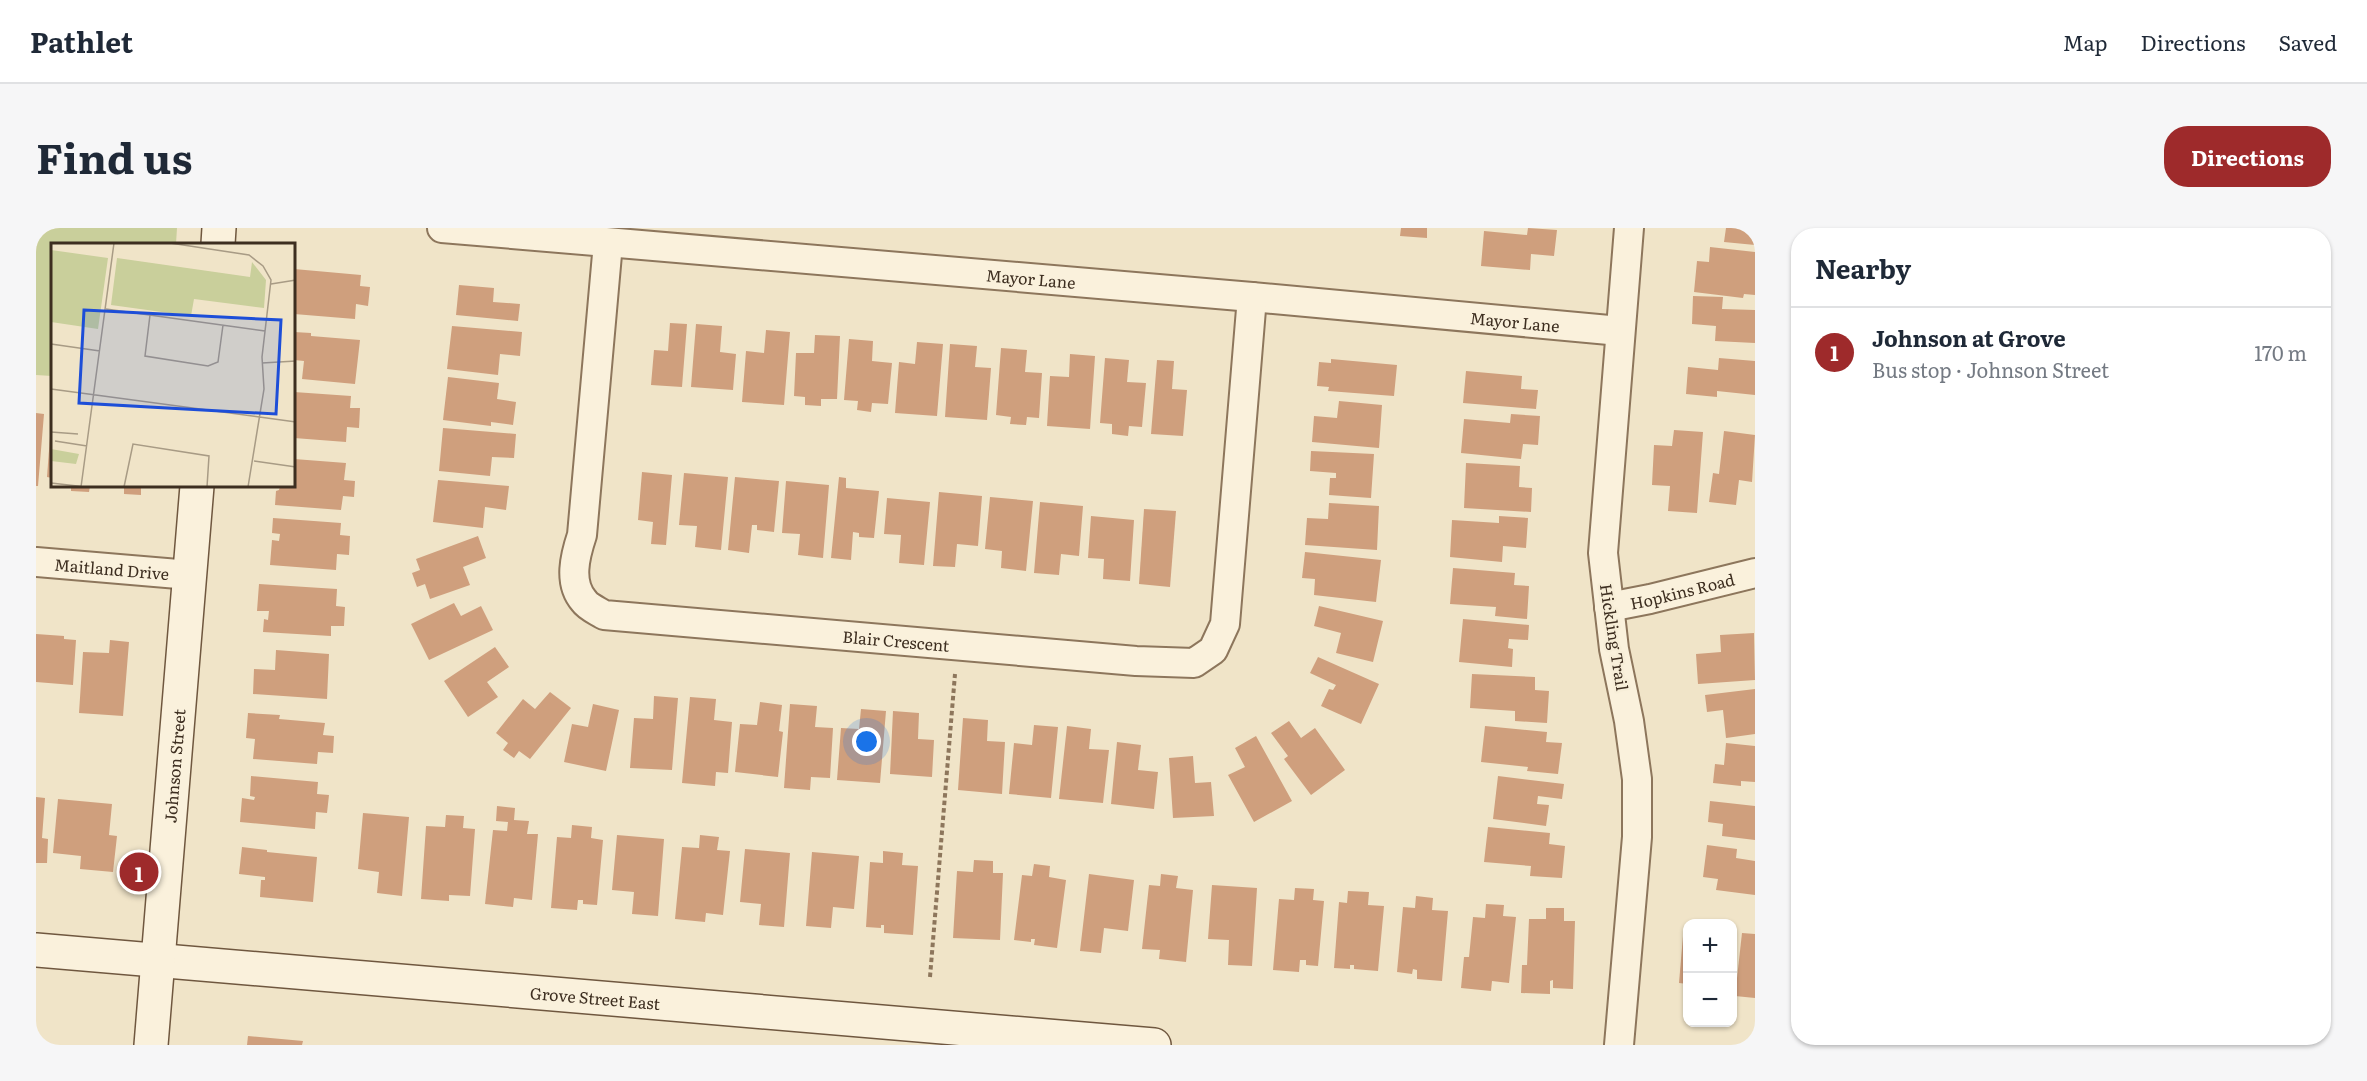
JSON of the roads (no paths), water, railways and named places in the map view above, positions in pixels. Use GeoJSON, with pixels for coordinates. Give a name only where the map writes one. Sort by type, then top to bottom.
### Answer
{"type":"FeatureCollection","features":[{"type":"Feature","properties":{"kind":"street"},"geometry":{"type":"LineString","coordinates":[[218,243],[219,228]]}},
{"type":"Feature","properties":{"kind":"street","name":"Mayor Lane"},"geometry":{"type":"LineString","coordinates":[[442,228],[1252,297],[1620,331]]}},
{"type":"Feature","properties":{"kind":"street","name":"Hickling Trail"},"geometry":{"type":"LineString","coordinates":[[1620,1045],[1637,837],[1637,779],[1629,721],[1614,649],[1603,553],[1629,228]]}},
{"type":"Feature","properties":{"kind":"street","name":"Blair Crescent"},"geometry":{"type":"LineString","coordinates":[[608,243],[582,535],[574,557],[575,583],[584,602],[604,615],[1136,661],[1194,663],[1213,650],[1225,624],[1252,297]]}},
{"type":"Feature","properties":{"kind":"street","name":"Johnson Street"},"geometry":{"type":"LineString","coordinates":[[151,1045],[197,488]]}},
{"type":"Feature","properties":{"kind":"street","name":"Maitland Drive"},"geometry":{"type":"LineString","coordinates":[[36,562],[190,575]]}},
{"type":"Feature","properties":{"kind":"street","name":"Hopkins Road"},"geometry":{"type":"LineString","coordinates":[[1609,607],[1755,573]]}},
{"type":"Feature","properties":{"kind":"street","name":"Grove Street East"},"geometry":{"type":"LineString","coordinates":[[36,951],[1154,1045]]}},
{"type":"Feature","properties":{"kind":"place","name":"Johnson at Grove"},"geometry":{"type":"Point","coordinates":[139,872]}}]}
